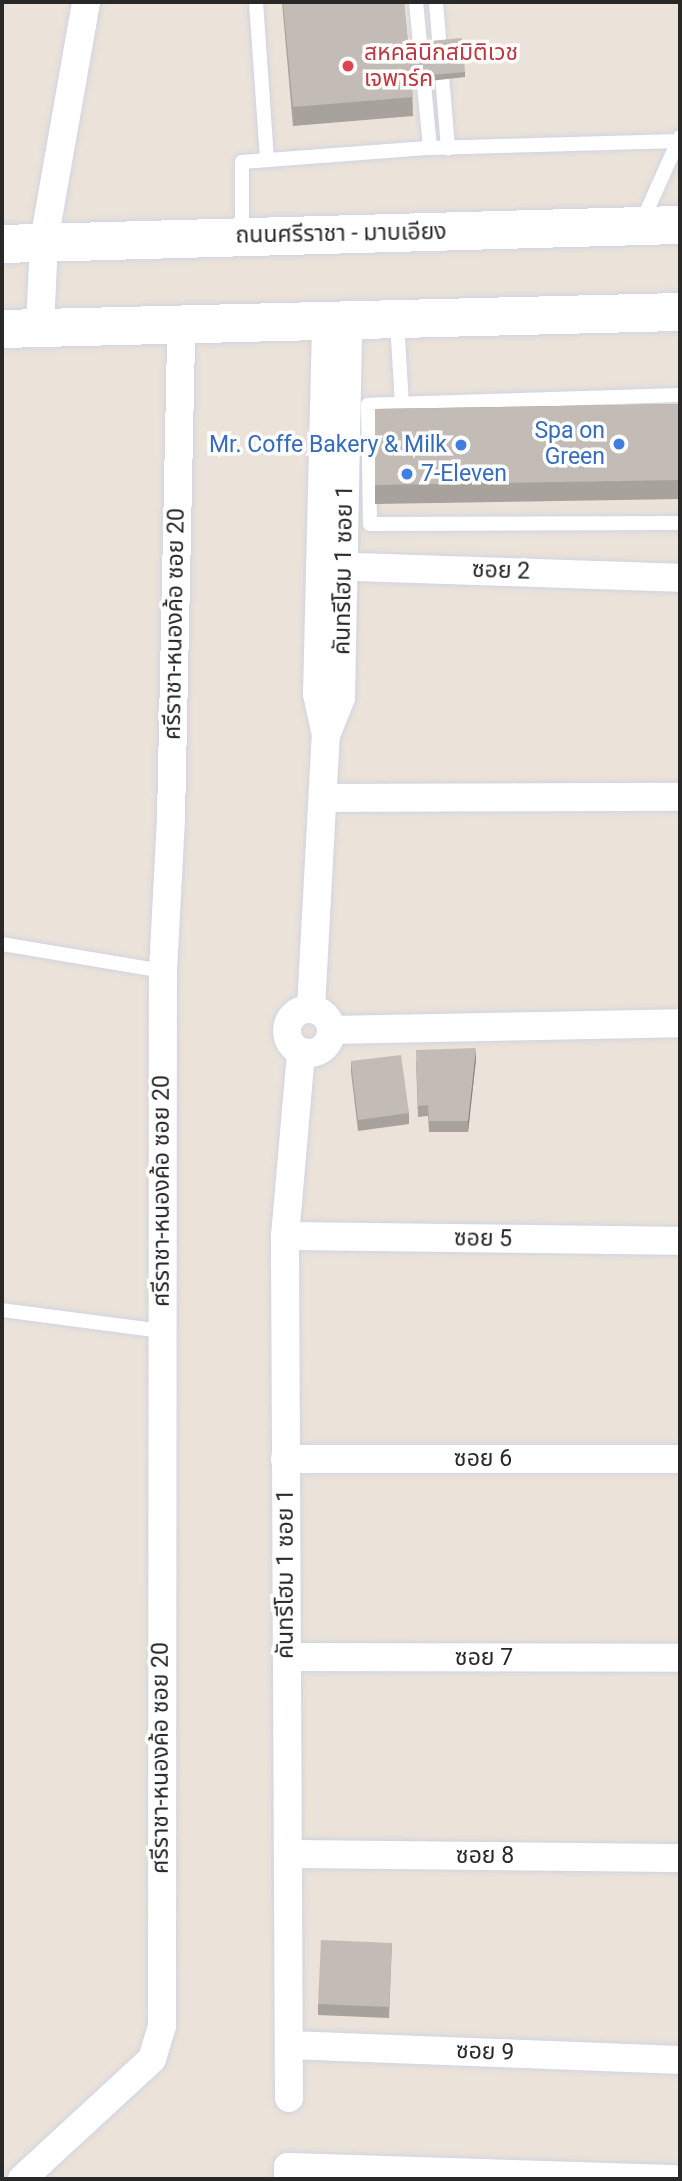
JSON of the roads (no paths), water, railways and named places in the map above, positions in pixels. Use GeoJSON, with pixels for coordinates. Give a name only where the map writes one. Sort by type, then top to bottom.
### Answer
{"type":"FeatureCollection","features":[{"type":"Feature","properties":{"kind":"main road","name":"ถนนศรีราชา - มาบเอียง"},"geometry":{"type":"LineString","coordinates":[[2,244],[680,225]]}},
{"type":"Feature","properties":{"kind":"main road"},"geometry":{"type":"LineString","coordinates":[[2,329],[181,321],[680,313]]}},
{"type":"Feature","properties":{"kind":"street"},"geometry":{"type":"LineString","coordinates":[[40,327],[44,241],[86,2]]}},
{"type":"Feature","properties":{"kind":"street","name":"คันทรีโฮม 1 ซอย 1"},"geometry":{"type":"LineString","coordinates":[[311,1008],[326,735],[341,698],[333,566],[337,318]]}},
{"type":"Feature","properties":{"kind":"street","name":"ศรีราชา-หนองค้อ ซอย 20"},"geometry":{"type":"LineString","coordinates":[[22,2179],[152,2059],[162,2025],[163,971],[171,818],[181,321]]}},
{"type":"Feature","properties":{"kind":"street","name":"ซอย 2"},"geometry":{"type":"LineString","coordinates":[[333,566],[680,578]]}},
{"type":"Feature","properties":{"kind":"street"},"geometry":{"type":"LineString","coordinates":[[323,798],[680,797]]}},
{"type":"Feature","properties":{"kind":"street"},"geometry":{"type":"LineString","coordinates":[[311,1008],[328,1020],[331,1030],[322,1048],[302,1052],[287,1037],[287,1026],[300,1010],[311,1008]]}},
{"type":"Feature","properties":{"kind":"street"},"geometry":{"type":"LineString","coordinates":[[331,1030],[680,1023]]}},
{"type":"Feature","properties":{"kind":"street","name":"คันทรีโฮม 1 ซอย 1"},"geometry":{"type":"LineString","coordinates":[[289,2098],[285,1236],[302,1052]]}},
{"type":"Feature","properties":{"kind":"street","name":"ซอย 5"},"geometry":{"type":"LineString","coordinates":[[285,1236],[680,1241]]}},
{"type":"Feature","properties":{"kind":"street","name":"ซอย 6"},"geometry":{"type":"LineString","coordinates":[[285,1459],[680,1459]]}},
{"type":"Feature","properties":{"kind":"street","name":"ซอย 7"},"geometry":{"type":"LineString","coordinates":[[287,1657],[680,1658]]}},
{"type":"Feature","properties":{"kind":"street","name":"ซอย 8"},"geometry":{"type":"LineString","coordinates":[[289,1854],[680,1858]]}},
{"type":"Feature","properties":{"kind":"street","name":"ซอย 9"},"geometry":{"type":"LineString","coordinates":[[290,2045],[680,2060]]}},
{"type":"Feature","properties":{"kind":"street"},"geometry":{"type":"LineString","coordinates":[[288,2173],[674,2179]]}},
{"type":"Feature","properties":{"kind":"lane"},"geometry":{"type":"LineString","coordinates":[[256,2],[267,160]]}},
{"type":"Feature","properties":{"kind":"lane"},"geometry":{"type":"LineString","coordinates":[[416,2],[430,148]]}},
{"type":"Feature","properties":{"kind":"lane"},"geometry":{"type":"LineString","coordinates":[[436,2],[448,149]]}},
{"type":"Feature","properties":{"kind":"lane"},"geometry":{"type":"LineString","coordinates":[[242,236],[242,162],[430,148],[679,139],[641,226]]}},
{"type":"Feature","properties":{"kind":"lane"},"geometry":{"type":"LineString","coordinates":[[396,316],[402,404]]}},
{"type":"Feature","properties":{"kind":"lane"},"geometry":{"type":"LineString","coordinates":[[680,396],[368,405],[370,524],[680,523]]}},
{"type":"Feature","properties":{"kind":"lane"},"geometry":{"type":"LineString","coordinates":[[2,944],[163,971]]}},
{"type":"Feature","properties":{"kind":"lane"},"geometry":{"type":"LineString","coordinates":[[2,1310],[161,1331]]}},
{"type":"Feature","properties":{"kind":"place","name":"สหคลินิกสมิติเวช เจพาร์ค"},"geometry":{"type":"Point","coordinates":[348,66]}},
{"type":"Feature","properties":{"kind":"place","name":"Spa on Green"},"geometry":{"type":"Point","coordinates":[619,444]}},
{"type":"Feature","properties":{"kind":"place","name":"Mr. Coffe Bakery & Milk"},"geometry":{"type":"Point","coordinates":[461,445]}},
{"type":"Feature","properties":{"kind":"place","name":"7-Eleven"},"geometry":{"type":"Point","coordinates":[407,474]}}]}
